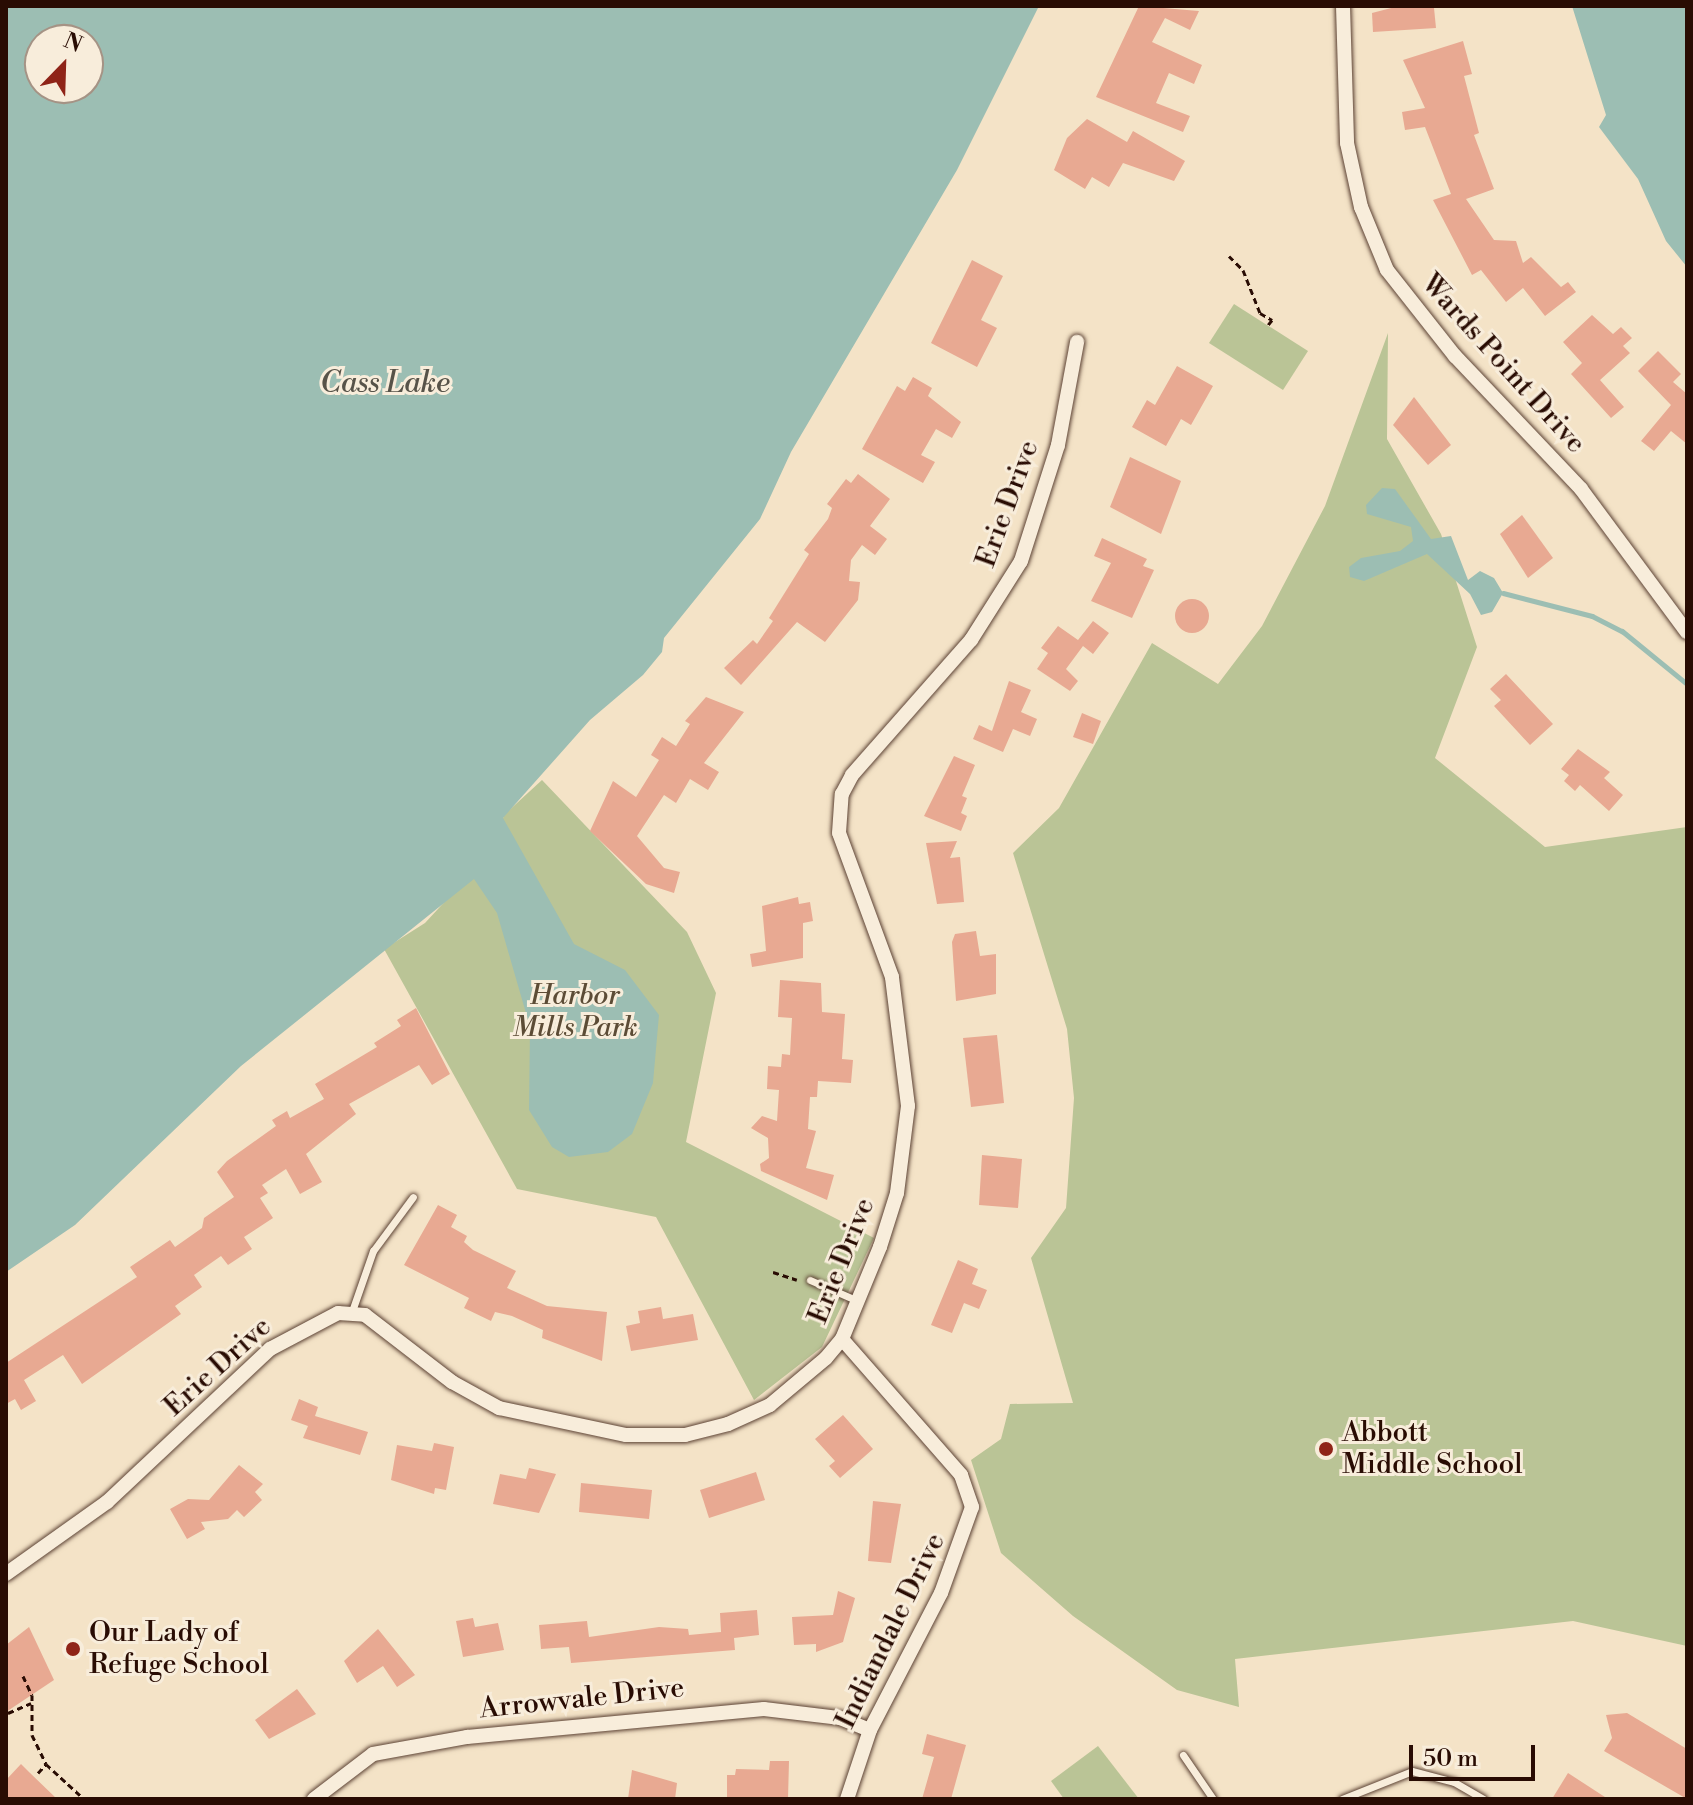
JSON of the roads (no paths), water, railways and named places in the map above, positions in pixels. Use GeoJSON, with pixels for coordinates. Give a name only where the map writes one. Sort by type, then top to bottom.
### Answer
{"type":"FeatureCollection","features":[{"type":"Feature","properties":{"kind":"street","name":"Wards Point Drive"},"geometry":{"type":"LineString","coordinates":[[1343,6],[1347,143],[1361,207],[1387,270],[1455,356],[1581,489],[1687,632]]}},
{"type":"Feature","properties":{"kind":"street","name":"Erie Drive"},"geometry":{"type":"LineString","coordinates":[[6,1574],[107,1502],[270,1349],[304,1327],[351,1314],[365,1315],[452,1382],[499,1408],[537,1420],[655,1437],[728,1424],[770,1405],[842,1339],[897,1193],[905,1150],[906,1059],[892,977],[839,833],[838,809],[852,775],[971,640],[1021,561],[1058,445],[1077,342]]}},
{"type":"Feature","properties":{"kind":"street","name":"Indiandale Drive"},"geometry":{"type":"LineString","coordinates":[[842,1339],[961,1475],[972,1507],[941,1593],[870,1730],[847,1799]]}},
{"type":"Feature","properties":{"kind":"street","name":"Arrowvale Drive"},"geometry":{"type":"LineString","coordinates":[[314,1799],[373,1754],[467,1737],[764,1709],[828,1716],[870,1730]]}},
{"type":"Feature","properties":{"kind":"lane"},"geometry":{"type":"LineString","coordinates":[[351,1314],[373,1251],[413,1197]]}},
{"type":"Feature","properties":{"kind":"lane"},"geometry":{"type":"LineString","coordinates":[[810,1280],[858,1301]]}},
{"type":"Feature","properties":{"kind":"lane"},"geometry":{"type":"LineString","coordinates":[[1183,1755],[1213,1799]]}},
{"type":"Feature","properties":{"kind":"lane"},"geometry":{"type":"LineString","coordinates":[[1342,1799],[1412,1771],[1454,1782],[1483,1799]]}},
{"type":"Feature","properties":{"kind":"water","name":"Cass Lake"},"geometry":{"type":"Polygon","coordinates":[[[6,6],[1039,6],[957,170],[791,452],[760,519],[664,638],[662,652],[643,675],[590,720],[503,818],[574,944],[625,970],[659,1015],[653,1083],[632,1134],[608,1152],[569,1157],[552,1147],[529,1110],[530,1027],[497,913],[474,879],[241,1066],[75,1225],[6,1272],[6,6]]]}},
{"type":"Feature","properties":{"kind":"water"},"geometry":{"type":"Polygon","coordinates":[[[1572,6],[1687,6],[1687,267],[1666,241],[1638,179],[1599,127],[1606,115],[1572,6]]]}},
{"type":"Feature","properties":{"kind":"water"},"geometry":{"type":"Polygon","coordinates":[[[1382,488],[1395,489],[1431,539],[1451,536],[1468,580],[1480,571],[1494,578],[1503,593],[1492,612],[1481,615],[1470,594],[1427,554],[1364,581],[1350,577],[1349,567],[1361,558],[1400,551],[1413,541],[1411,527],[1367,514],[1366,505],[1382,488]]]}},
{"type":"Feature","properties":{"kind":"waterway"},"geometry":{"type":"LineString","coordinates":[[1503,593],[1592,616],[1622,631],[1687,684]]}},
{"type":"Feature","properties":{"kind":"place","name":"Abbott Middle School"},"geometry":{"type":"Point","coordinates":[1326,1449]}},
{"type":"Feature","properties":{"kind":"place","name":"Our Lady of Refuge School"},"geometry":{"type":"Point","coordinates":[73,1649]}},
{"type":"Feature","properties":{"kind":"park label","name":"Harbor Mills Park"},"geometry":{"type":"Point","coordinates":[575,1012]}}]}
